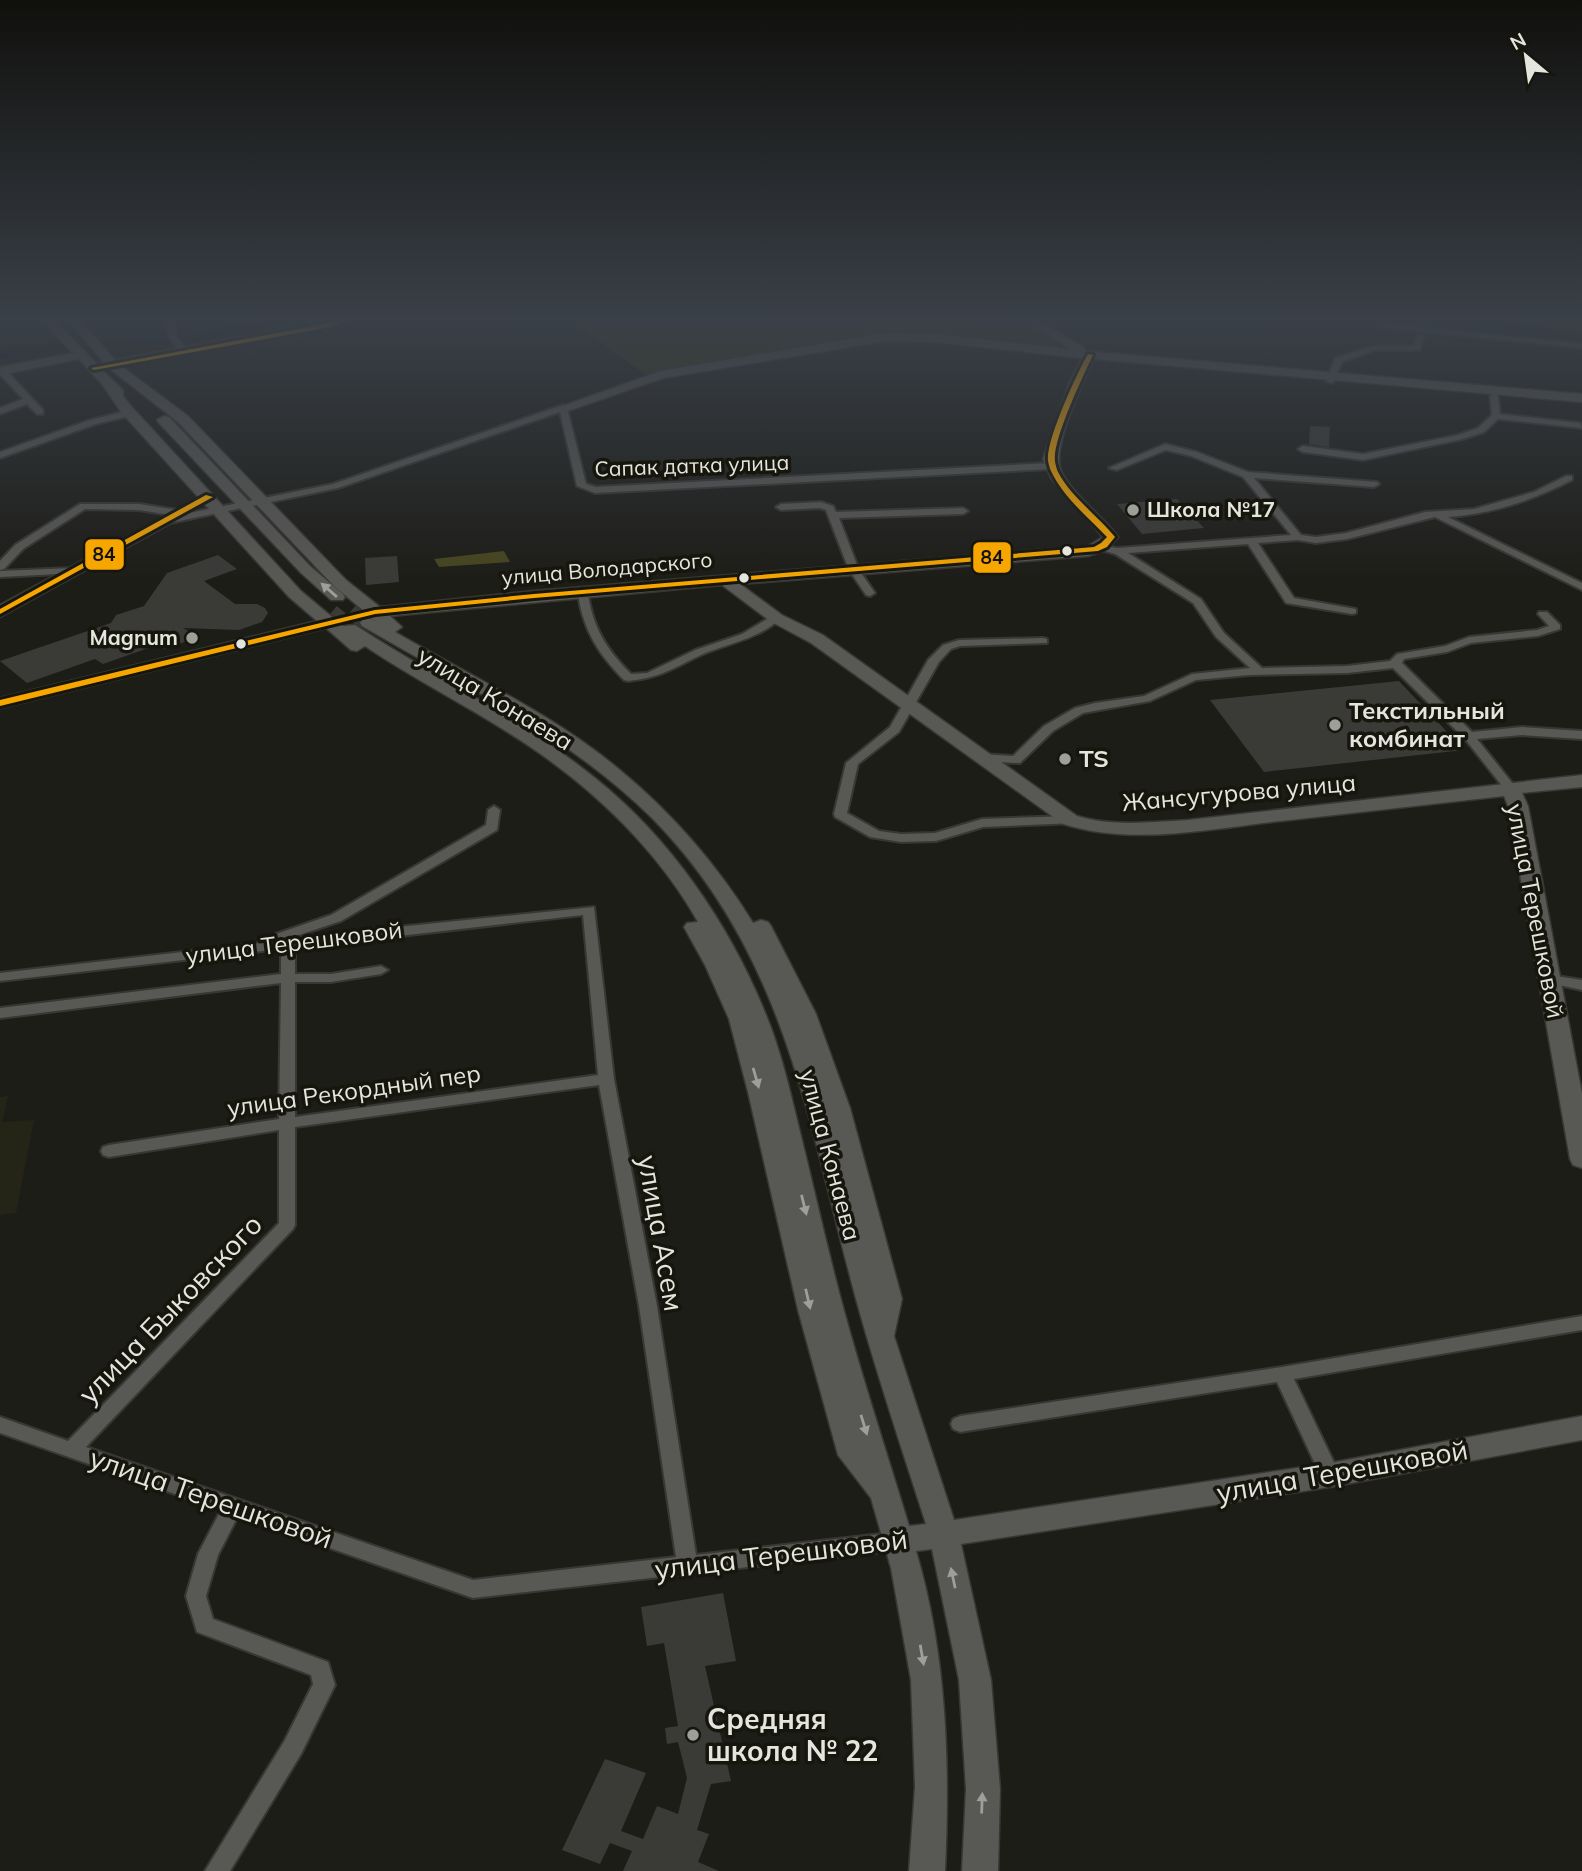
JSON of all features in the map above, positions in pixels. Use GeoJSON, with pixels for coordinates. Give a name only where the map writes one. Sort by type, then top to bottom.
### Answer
{"type":"FeatureCollection","features":[{"type":"Feature","properties":{"kind":"main road"},"geometry":{"type":"LineString","coordinates":[[124,405],[226,505],[295,594],[329,618],[370,654],[524,747],[577,787],[619,826],[656,869],[685,909],[716,965],[740,1020],[761,1092],[811,1310],[852,1455],[886,1496]]}},
{"type":"Feature","properties":{"kind":"main road","name":"улица Конаева"},"geometry":{"type":"LineString","coordinates":[[134,405],[226,505],[363,618],[546,726],[613,773],[658,814],[697,857],[728,899],[762,956],[789,1012],[812,1085],[881,1338],[944,1535],[975,1680],[983,1789],[980,1871]]}},
{"type":"Feature","properties":{"kind":"main road","name":"улица Конаева"},"geometry":{"type":"LineString","coordinates":[[148,405],[226,505]]}},
{"type":"Feature","properties":{"kind":"main road","name":"улица Конаева"},"geometry":{"type":"LineString","coordinates":[[164,405],[183,419],[340,583],[391,656],[535,742],[589,782],[632,822],[669,865],[699,906],[732,962],[756,1017],[778,1090],[830,1307],[899,1541],[927,1680],[932,1787],[927,1871]]}},
{"type":"Feature","properties":{"kind":"main road"},"geometry":{"type":"LineString","coordinates":[[563,408],[571,405]]}},
{"type":"Feature","properties":{"kind":"main road"},"geometry":{"type":"LineString","coordinates":[[1068,405],[1050,459],[1051,466],[1111,537],[1108,544],[1100,548]]}},
{"type":"Feature","properties":{"kind":"main road"},"geometry":{"type":"LineString","coordinates":[[0,612],[172,517]]}},
{"type":"Feature","properties":{"kind":"main road","name":"улица Володарского"},"geometry":{"type":"LineString","coordinates":[[0,703],[300,629],[329,618],[363,618],[725,580],[1100,548]]}},
{"type":"Feature","properties":{"kind":"main road","name":"Жансугурова улица"},"geometry":{"type":"LineString","coordinates":[[725,580],[776,618],[828,647],[1070,821],[1087,827],[1107,829],[1188,826],[1582,781]]}},
{"type":"Feature","properties":{"kind":"main road","name":"улица Конаева"},"geometry":{"type":"LineString","coordinates":[[363,618],[422,644],[568,729],[625,769],[671,810],[710,853],[742,895],[777,952],[805,1009],[829,1083],[889,1299],[881,1338]]}},
{"type":"Feature","properties":{"kind":"main road","name":"улица Терешковой"},"geometry":{"type":"LineString","coordinates":[[1511,789],[1518,806],[1582,1159]]}},
{"type":"Feature","properties":{"kind":"main road","name":"улица Терешковой"},"geometry":{"type":"LineString","coordinates":[[899,1541],[1330,1475],[1582,1428]]}},
{"type":"Feature","properties":{"kind":"street"},"geometry":{"type":"LineString","coordinates":[[34,405],[40,412]]}},
{"type":"Feature","properties":{"kind":"street"},"geometry":{"type":"LineString","coordinates":[[1495,405],[1496,416]]}},
{"type":"Feature","properties":{"kind":"street","name":"Сапак датка улица"},"geometry":{"type":"LineString","coordinates":[[563,408],[582,486],[594,490],[1051,466]]}},
{"type":"Feature","properties":{"kind":"street"},"geometry":{"type":"LineString","coordinates":[[0,567],[19,547],[83,506],[139,507],[172,517],[226,505],[263,501],[335,486],[563,408]]}},
{"type":"Feature","properties":{"kind":"street"},"geometry":{"type":"LineString","coordinates":[[0,455],[93,422],[130,413]]}},
{"type":"Feature","properties":{"kind":"street"},"geometry":{"type":"LineString","coordinates":[[1303,449],[1360,465],[1481,430],[1496,416],[1580,426]]}},
{"type":"Feature","properties":{"kind":"street"},"geometry":{"type":"LineString","coordinates":[[1114,468],[1165,447],[1194,454],[1246,475],[1370,484],[1360,465]]}},
{"type":"Feature","properties":{"kind":"street"},"geometry":{"type":"LineString","coordinates":[[1246,475],[1298,537]]}},
{"type":"Feature","properties":{"kind":"street","name":"улица Володарского"},"geometry":{"type":"LineString","coordinates":[[1100,548],[1117,551],[1251,540],[1298,537],[1316,540],[1347,536],[1425,515],[1475,512],[1537,494],[1569,478]]}},
{"type":"Feature","properties":{"kind":"street"},"geometry":{"type":"LineString","coordinates":[[172,517],[226,505]]}},
{"type":"Feature","properties":{"kind":"street"},"geometry":{"type":"LineString","coordinates":[[781,507],[824,505],[830,508],[855,570],[870,593]]}},
{"type":"Feature","properties":{"kind":"street"},"geometry":{"type":"LineString","coordinates":[[833,515],[963,511]]}},
{"type":"Feature","properties":{"kind":"street"},"geometry":{"type":"LineString","coordinates":[[1435,515],[1450,519],[1582,587]]}},
{"type":"Feature","properties":{"kind":"street"},"geometry":{"type":"LineString","coordinates":[[1251,540],[1290,601],[1352,611]]}},
{"type":"Feature","properties":{"kind":"street"},"geometry":{"type":"LineString","coordinates":[[1117,551],[1198,601],[1220,635],[1261,673]]}},
{"type":"Feature","properties":{"kind":"street"},"geometry":{"type":"LineString","coordinates":[[0,574],[73,571]]}},
{"type":"Feature","properties":{"kind":"street"},"geometry":{"type":"LineString","coordinates":[[583,594],[585,617],[601,652],[628,678],[634,679],[649,676],[699,652],[746,636],[776,618]]}},
{"type":"Feature","properties":{"kind":"street"},"geometry":{"type":"LineString","coordinates":[[980,758],[1016,760],[1028,744],[1084,708],[1148,698],[1198,676],[1298,669],[1367,669],[1396,664],[1396,660],[1401,656],[1447,649],[1469,640],[1538,633],[1556,627],[1543,614]]}},
{"type":"Feature","properties":{"kind":"street"},"geometry":{"type":"LineString","coordinates":[[1043,641],[952,644],[934,660],[895,729],[852,763],[840,814],[875,834],[901,838],[936,837],[982,823],[1070,821]]}},
{"type":"Feature","properties":{"kind":"street","name":"улица Терешковой"},"geometry":{"type":"LineString","coordinates":[[1396,664],[1469,736],[1511,789]]}},
{"type":"Feature","properties":{"kind":"street"},"geometry":{"type":"LineString","coordinates":[[1469,736],[1522,731],[1582,735]]}},
{"type":"Feature","properties":{"kind":"street"},"geometry":{"type":"LineString","coordinates":[[288,944],[281,937],[336,918],[492,827],[494,810]]}},
{"type":"Feature","properties":{"kind":"street","name":"улица Терешковой"},"geometry":{"type":"LineString","coordinates":[[0,977],[589,910]]}},
{"type":"Feature","properties":{"kind":"street","name":"улица Асем"},"geometry":{"type":"LineString","coordinates":[[589,910],[606,1079],[648,1306],[687,1564]]}},
{"type":"Feature","properties":{"kind":"street","name":"улица Быковского"},"geometry":{"type":"LineString","coordinates":[[72,1450],[287,1224],[288,944]]}},
{"type":"Feature","properties":{"kind":"street"},"geometry":{"type":"LineString","coordinates":[[0,1013],[288,978],[331,978],[381,970]]}},
{"type":"Feature","properties":{"kind":"street"},"geometry":{"type":"LineString","coordinates":[[1550,979],[1582,985]]}},
{"type":"Feature","properties":{"kind":"street","name":"улица Рекордный пер"},"geometry":{"type":"LineString","coordinates":[[108,1151],[606,1079]]}},
{"type":"Feature","properties":{"kind":"street"},"geometry":{"type":"LineString","coordinates":[[960,1424],[1282,1374],[1582,1323]]}},
{"type":"Feature","properties":{"kind":"street"},"geometry":{"type":"LineString","coordinates":[[1282,1374],[1330,1475]]}},
{"type":"Feature","properties":{"kind":"street","name":"улица Терешковой"},"geometry":{"type":"LineString","coordinates":[[0,1425],[473,1589],[899,1541]]}},
{"type":"Feature","properties":{"kind":"street"},"geometry":{"type":"LineString","coordinates":[[217,1871],[293,1747],[324,1685],[320,1670],[204,1625],[196,1596],[208,1554],[233,1506]]}},
{"type":"Feature","properties":{"kind":"shaded area"},"geometry":{"type":"Polygon","coordinates":[[[504,551],[510,562],[439,567],[434,559],[504,551]]]}},
{"type":"Feature","properties":{"kind":"shaded area"},"geometry":{"type":"Polygon","coordinates":[[[8,1096],[2,1122],[34,1120],[16,1213],[0,1215],[0,1097],[8,1096]]]}},
{"type":"Feature","properties":{"kind":"building"},"geometry":{"type":"Polygon","coordinates":[[[1310,426],[1330,427],[1329,447],[1309,444],[1310,426]]]}},
{"type":"Feature","properties":{"kind":"building","name":"Школа №17"},"geometry":{"type":"Polygon","coordinates":[[[1177,499],[1204,528],[1142,534],[1117,504],[1177,499]]]}},
{"type":"Feature","properties":{"kind":"building"},"geometry":{"type":"Polygon","coordinates":[[[218,555],[237,569],[204,581],[235,604],[257,604],[265,608],[268,613],[262,622],[239,630],[183,628],[199,637],[164,649],[157,645],[103,664],[95,659],[27,683],[0,661],[111,623],[116,615],[144,606],[167,573],[218,555]]]}},
{"type":"Feature","properties":{"kind":"building"},"geometry":{"type":"Polygon","coordinates":[[[397,556],[399,582],[366,585],[365,558],[397,556]]]}},
{"type":"Feature","properties":{"kind":"building","name":"Текстильный комбинат"},"geometry":{"type":"Polygon","coordinates":[[[1399,681],[1464,750],[1264,772],[1210,700],[1399,681]]]}},
{"type":"Feature","properties":{"kind":"building","name":"Средняя школа № 22"},"geometry":{"type":"Polygon","coordinates":[[[723,1593],[736,1661],[705,1666],[731,1781],[711,1784],[697,1830],[709,1834],[698,1862],[719,1871],[623,1871],[632,1851],[610,1843],[600,1864],[562,1850],[605,1759],[646,1773],[621,1831],[643,1839],[657,1806],[678,1814],[687,1778],[678,1742],[667,1744],[665,1728],[678,1726],[664,1643],[647,1646],[641,1607],[723,1593]]]}},
{"type":"Feature","properties":{"kind":"tunnel"},"geometry":{"type":"LineString","coordinates":[[352,610],[368,623]]}},
{"type":"Feature","properties":{"kind":"tunnel"},"geometry":{"type":"LineString","coordinates":[[331,613],[349,628]]}},
{"type":"Feature","properties":{"kind":"transit line","name":"84"},"geometry":{"type":"LineString","coordinates":[[0,703],[375,612],[1095,549],[1104,545],[1111,537],[1059,480],[1051,461],[1051,453],[1068,405]]}},
{"type":"Feature","properties":{"kind":"transit line","name":"84"},"geometry":{"type":"LineString","coordinates":[[0,612],[209,497]]}},
{"type":"Feature","properties":{"kind":"place","name":"Школа №17"},"geometry":{"type":"Point","coordinates":[1133,510]}},
{"type":"Feature","properties":{"kind":"place","name":"Magnum"},"geometry":{"type":"Point","coordinates":[192,638]}},
{"type":"Feature","properties":{"kind":"place","name":"Текстильный комбинат"},"geometry":{"type":"Point","coordinates":[1335,725]}},
{"type":"Feature","properties":{"kind":"place","name":"TS"},"geometry":{"type":"Point","coordinates":[1065,759]}},
{"type":"Feature","properties":{"kind":"place","name":"Средняя школа № 22"},"geometry":{"type":"Point","coordinates":[693,1735]}}]}
